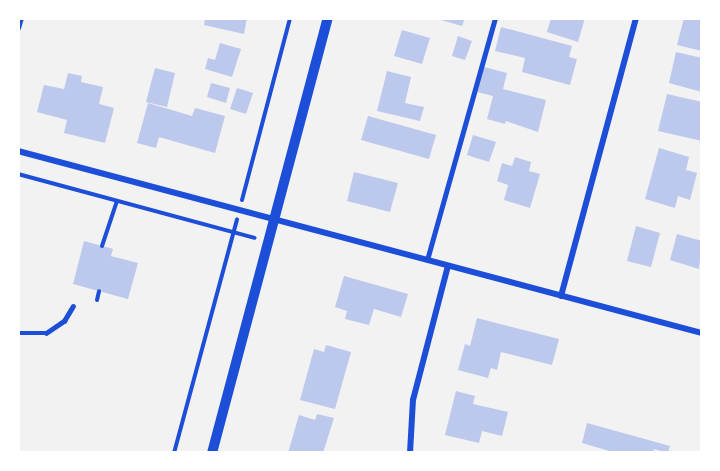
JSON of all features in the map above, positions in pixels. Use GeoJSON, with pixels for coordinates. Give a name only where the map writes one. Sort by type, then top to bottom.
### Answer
{"type":"FeatureCollection","features":[{"type":"Feature","properties":{"kind":"street"},"geometry":{"type":"LineString","coordinates":[[18,28],[21,18]]}},
{"type":"Feature","properties":{"kind":"street"},"geometry":{"type":"LineString","coordinates":[[212,453],[328,18]]}},
{"type":"Feature","properties":{"kind":"street"},"geometry":{"type":"LineString","coordinates":[[561,296],[636,18]]}},
{"type":"Feature","properties":{"kind":"street"},"geometry":{"type":"LineString","coordinates":[[18,151],[702,333]]}},
{"type":"Feature","properties":{"kind":"street"},"geometry":{"type":"LineString","coordinates":[[410,453],[415,392],[448,266]]}},
{"type":"Feature","properties":{"kind":"lane"},"geometry":{"type":"LineString","coordinates":[[427,260],[495,18]]}},
{"type":"Feature","properties":{"kind":"lane"},"geometry":{"type":"LineString","coordinates":[[18,333],[46,333],[64,321],[73,306]]}},
{"type":"Feature","properties":{"kind":"path"},"geometry":{"type":"LineString","coordinates":[[174,453],[290,18]]}},
{"type":"Feature","properties":{"kind":"path"},"geometry":{"type":"LineString","coordinates":[[18,174],[268,242]]}},
{"type":"Feature","properties":{"kind":"path"},"geometry":{"type":"LineString","coordinates":[[102,246],[117,201]]}},
{"type":"Feature","properties":{"kind":"path"},"geometry":{"type":"LineString","coordinates":[[97,300],[99,291]]}},
{"type":"Feature","properties":{"kind":"building"},"geometry":{"type":"Polygon","coordinates":[[[205,18],[247,18],[244,34],[204,25],[205,18]]]}},
{"type":"Feature","properties":{"kind":"building"},"geometry":{"type":"Polygon","coordinates":[[[434,18],[465,18],[462,26],[434,18]]]}},
{"type":"Feature","properties":{"kind":"building"},"geometry":{"type":"Polygon","coordinates":[[[551,18],[585,18],[578,42],[547,32],[551,18]]]}},
{"type":"Feature","properties":{"kind":"building"},"geometry":{"type":"Polygon","coordinates":[[[684,18],[702,18],[702,51],[677,45],[684,18]]]}},
{"type":"Feature","properties":{"kind":"building"},"geometry":{"type":"Polygon","coordinates":[[[501,27],[572,46],[569,57],[577,59],[570,85],[522,72],[525,58],[495,51],[501,27]]]}},
{"type":"Feature","properties":{"kind":"building"},"geometry":{"type":"Polygon","coordinates":[[[402,30],[430,38],[422,64],[394,56],[402,30]]]}},
{"type":"Feature","properties":{"kind":"building"},"geometry":{"type":"Polygon","coordinates":[[[458,36],[472,41],[465,60],[452,56],[458,36]]]}},
{"type":"Feature","properties":{"kind":"building"},"geometry":{"type":"Polygon","coordinates":[[[220,43],[241,49],[232,77],[205,69],[208,58],[215,60],[220,43]]]}},
{"type":"Feature","properties":{"kind":"building"},"geometry":{"type":"Polygon","coordinates":[[[676,52],[702,58],[702,92],[669,83],[676,52]]]}},
{"type":"Feature","properties":{"kind":"building"},"geometry":{"type":"Polygon","coordinates":[[[484,67],[507,73],[503,89],[546,100],[538,132],[506,121],[505,124],[487,119],[493,96],[477,92],[484,67]]]}},
{"type":"Feature","properties":{"kind":"building"},"geometry":{"type":"Polygon","coordinates":[[[155,68],[175,73],[167,107],[146,102],[155,68]]]}},
{"type":"Feature","properties":{"kind":"building"},"geometry":{"type":"Polygon","coordinates":[[[387,71],[411,77],[405,103],[424,107],[420,121],[377,111],[387,71]]]}},
{"type":"Feature","properties":{"kind":"building"},"geometry":{"type":"Polygon","coordinates":[[[68,73],[82,76],[81,82],[103,87],[99,104],[114,108],[105,143],[64,133],[67,120],[37,112],[44,85],[64,89],[68,73]]]}},
{"type":"Feature","properties":{"kind":"building"},"geometry":{"type":"Polygon","coordinates":[[[211,83],[230,88],[226,103],[207,97],[211,83]]]}},
{"type":"Feature","properties":{"kind":"building"},"geometry":{"type":"Polygon","coordinates":[[[237,88],[253,93],[246,114],[230,109],[237,88]]]}},
{"type":"Feature","properties":{"kind":"building"},"geometry":{"type":"Polygon","coordinates":[[[667,94],[702,102],[702,141],[658,131],[667,94]]]}},
{"type":"Feature","properties":{"kind":"building"},"geometry":{"type":"Polygon","coordinates":[[[148,103],[192,116],[195,108],[225,116],[215,153],[159,137],[156,148],[137,143],[148,103]]]}},
{"type":"Feature","properties":{"kind":"building"},"geometry":{"type":"Polygon","coordinates":[[[368,116],[436,135],[429,159],[361,140],[368,116]]]}},
{"type":"Feature","properties":{"kind":"building"},"geometry":{"type":"Polygon","coordinates":[[[473,135],[496,142],[489,162],[467,155],[473,135]]]}},
{"type":"Feature","properties":{"kind":"building"},"geometry":{"type":"Polygon","coordinates":[[[659,148],[689,157],[686,170],[697,173],[690,200],[678,196],[675,208],[645,199],[659,148]]]}},
{"type":"Feature","properties":{"kind":"building"},"geometry":{"type":"Polygon","coordinates":[[[515,157],[531,162],[529,171],[540,174],[530,208],[504,200],[508,185],[497,181],[502,163],[512,166],[515,157]]]}},
{"type":"Feature","properties":{"kind":"building"},"geometry":{"type":"Polygon","coordinates":[[[354,172],[398,183],[390,212],[347,201],[354,172]]]}},
{"type":"Feature","properties":{"kind":"building"},"geometry":{"type":"Polygon","coordinates":[[[636,226],[660,233],[651,267],[627,261],[636,226]]]}},
{"type":"Feature","properties":{"kind":"building"},"geometry":{"type":"Polygon","coordinates":[[[677,234],[702,241],[699,269],[670,260],[677,234]]]}},
{"type":"Feature","properties":{"kind":"building"},"geometry":{"type":"Polygon","coordinates":[[[84,241],[113,249],[111,256],[138,263],[128,299],[73,284],[84,241]]]}},
{"type":"Feature","properties":{"kind":"building"},"geometry":{"type":"Polygon","coordinates":[[[344,276],[408,294],[401,317],[374,309],[369,325],[345,319],[347,311],[335,307],[344,276]]]}},
{"type":"Feature","properties":{"kind":"building"},"geometry":{"type":"Polygon","coordinates":[[[477,318],[559,339],[552,365],[501,352],[497,370],[491,368],[488,378],[458,370],[465,344],[470,346],[477,318]]]}},
{"type":"Feature","properties":{"kind":"building"},"geometry":{"type":"Polygon","coordinates":[[[326,345],[351,352],[335,409],[300,400],[314,349],[324,352],[326,345]]]}},
{"type":"Feature","properties":{"kind":"building"},"geometry":{"type":"Polygon","coordinates":[[[456,391],[475,396],[473,404],[508,412],[502,436],[482,431],[479,443],[445,435],[456,391]]]}},
{"type":"Feature","properties":{"kind":"building"},"geometry":{"type":"Polygon","coordinates":[[[317,414],[334,418],[323,453],[288,453],[299,415],[315,420],[317,414]]]}},
{"type":"Feature","properties":{"kind":"building"},"geometry":{"type":"Polygon","coordinates":[[[587,423],[670,446],[668,453],[654,449],[653,453],[616,453],[582,443],[587,423]]]}}]}
